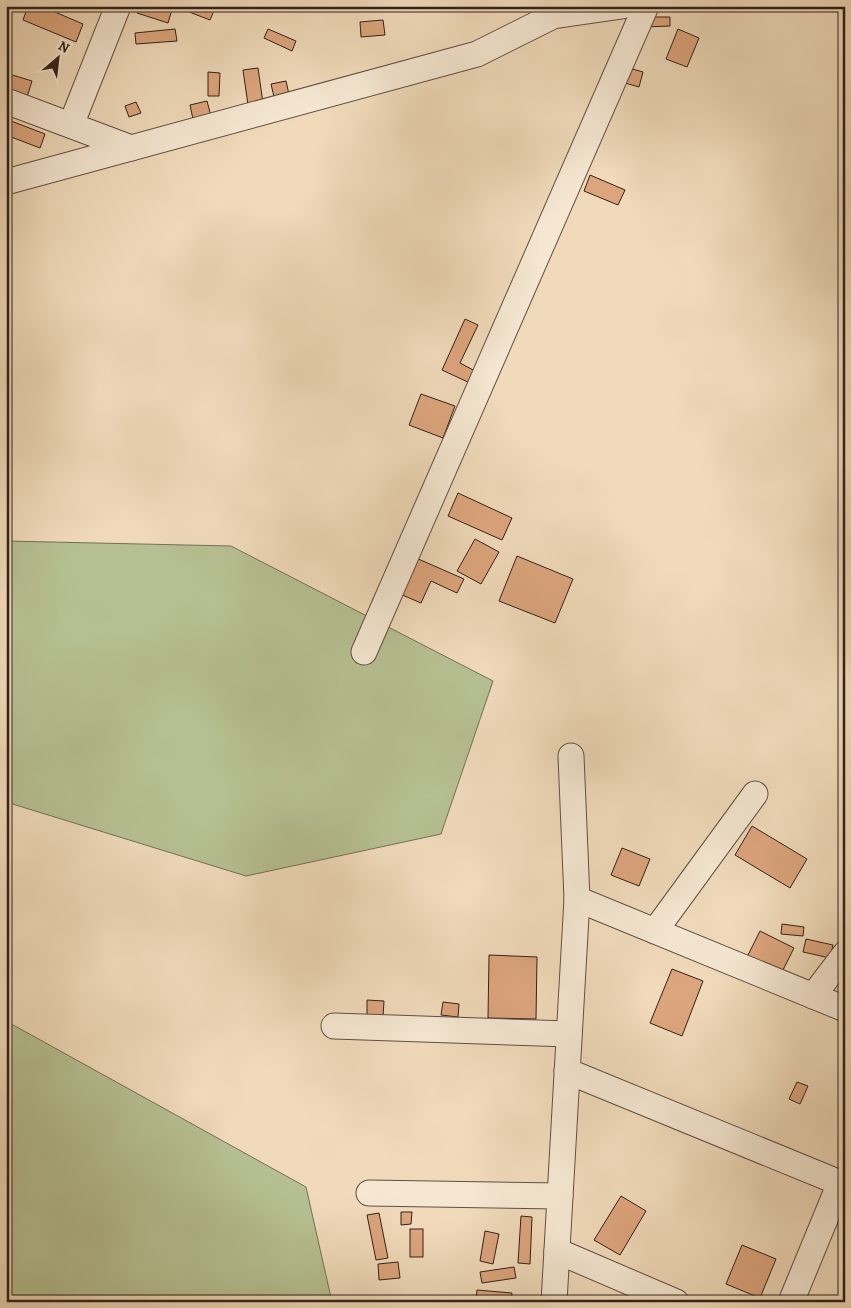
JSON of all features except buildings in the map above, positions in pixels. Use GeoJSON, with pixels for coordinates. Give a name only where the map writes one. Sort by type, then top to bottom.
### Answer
{"type":"FeatureCollection","features":[{"type":"Feature","properties":{"kind":"street"},"geometry":{"type":"LineString","coordinates":[[70,126],[118,6]]}},
{"type":"Feature","properties":{"kind":"street"},"geometry":{"type":"LineString","coordinates":[[6,182],[477,54],[555,11],[622,6]]}},
{"type":"Feature","properties":{"kind":"street"},"geometry":{"type":"LineString","coordinates":[[364,652],[646,6]]}},
{"type":"Feature","properties":{"kind":"street"},"geometry":{"type":"LineString","coordinates":[[6,102],[131,148]]}},
{"type":"Feature","properties":{"kind":"street"},"geometry":{"type":"LineString","coordinates":[[554,1302],[577,899],[571,756]]}},
{"type":"Feature","properties":{"kind":"street"},"geometry":{"type":"LineString","coordinates":[[655,931],[756,794]]}},
{"type":"Feature","properties":{"kind":"street"},"geometry":{"type":"LineString","coordinates":[[577,899],[845,1008]]}},
{"type":"Feature","properties":{"kind":"street"},"geometry":{"type":"LineString","coordinates":[[813,996],[845,954]]}},
{"type":"Feature","properties":{"kind":"street"},"geometry":{"type":"LineString","coordinates":[[334,1026],[569,1034]]}},
{"type":"Feature","properties":{"kind":"street"},"geometry":{"type":"LineString","coordinates":[[567,1071],[842,1184],[791,1302]]}},
{"type":"Feature","properties":{"kind":"street"},"geometry":{"type":"LineString","coordinates":[[369,1193],[560,1196]]}},
{"type":"Feature","properties":{"kind":"street"},"geometry":{"type":"LineString","coordinates":[[557,1251],[676,1302]]}},
{"type":"Feature","properties":{"kind":"green space"},"geometry":{"type":"Polygon","coordinates":[[[6,541],[231,546],[493,681],[441,834],[246,876],[6,802],[6,541]]]}},
{"type":"Feature","properties":{"kind":"green space"},"geometry":{"type":"Polygon","coordinates":[[[6,1021],[306,1187],[332,1302],[6,1302],[6,1021]]]}}]}
